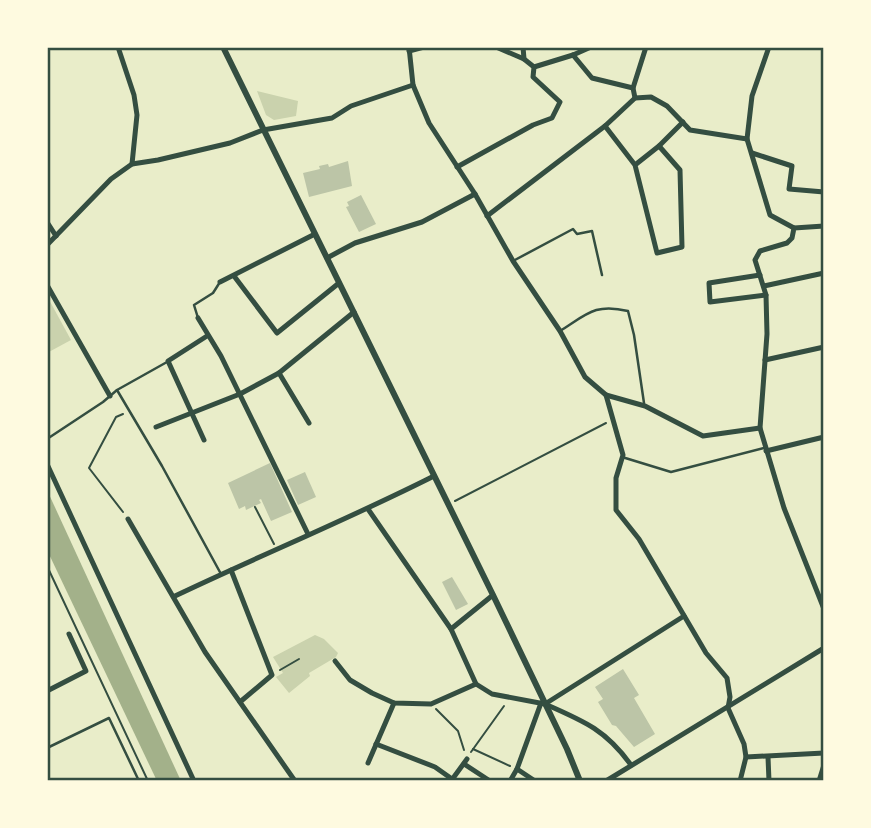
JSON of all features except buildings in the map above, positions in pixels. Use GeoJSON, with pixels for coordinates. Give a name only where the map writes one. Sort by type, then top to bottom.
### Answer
{"type":"FeatureCollection","features":[{"type":"Feature","properties":{"kind":"street"},"geometry":{"type":"LineString","coordinates":[[118,47],[138,115],[132,164]]}},
{"type":"Feature","properties":{"kind":"street"},"geometry":{"type":"LineString","coordinates":[[223,47],[493,595],[580,781]]}},
{"type":"Feature","properties":{"kind":"street"},"geometry":{"type":"LineString","coordinates":[[424,47],[409,49],[413,85],[429,123],[475,194],[513,261],[560,331],[585,377],[606,395],[645,406],[703,436],[760,428]]}},
{"type":"Feature","properties":{"kind":"street"},"geometry":{"type":"LineString","coordinates":[[496,47],[524,59],[534,67]]}},
{"type":"Feature","properties":{"kind":"street"},"geometry":{"type":"LineString","coordinates":[[523,47],[524,59]]}},
{"type":"Feature","properties":{"kind":"street"},"geometry":{"type":"LineString","coordinates":[[534,67],[591,47]]}},
{"type":"Feature","properties":{"kind":"street"},"geometry":{"type":"LineString","coordinates":[[635,98],[633,88],[646,47]]}},
{"type":"Feature","properties":{"kind":"street"},"geometry":{"type":"LineString","coordinates":[[769,47],[752,96],[747,139],[770,215],[794,228],[824,226]]}},
{"type":"Feature","properties":{"kind":"street"},"geometry":{"type":"LineString","coordinates":[[573,55],[592,78],[633,88]]}},
{"type":"Feature","properties":{"kind":"street"},"geometry":{"type":"LineString","coordinates":[[457,167],[533,125],[552,118],[560,102],[533,77],[534,67]]}},
{"type":"Feature","properties":{"kind":"street"},"geometry":{"type":"LineString","coordinates":[[47,245],[111,179],[132,164],[230,144],[263,130],[332,118],[351,106],[413,85]]}},
{"type":"Feature","properties":{"kind":"street"},"geometry":{"type":"LineString","coordinates":[[487,215],[605,126],[635,98],[651,97],[667,106],[690,130],[747,139]]}},
{"type":"Feature","properties":{"kind":"street"},"geometry":{"type":"LineString","coordinates":[[635,164],[659,146],[683,122]]}},
{"type":"Feature","properties":{"kind":"street"},"geometry":{"type":"LineString","coordinates":[[605,126],[635,164],[657,253],[682,247],[680,170],[659,146]]}},
{"type":"Feature","properties":{"kind":"street"},"geometry":{"type":"LineString","coordinates":[[752,153],[792,166],[789,189],[824,192]]}},
{"type":"Feature","properties":{"kind":"street"},"geometry":{"type":"LineString","coordinates":[[327,258],[355,243],[422,222],[475,194]]}},
{"type":"Feature","properties":{"kind":"street"},"geometry":{"type":"LineString","coordinates":[[47,222],[56,236]]}},
{"type":"Feature","properties":{"kind":"street"},"geometry":{"type":"LineString","coordinates":[[794,228],[792,238],[787,243],[760,251],[755,260],[766,295],[760,428],[783,508],[824,609]]}},
{"type":"Feature","properties":{"kind":"street"},"geometry":{"type":"LineString","coordinates":[[220,282],[315,234]]}},
{"type":"Feature","properties":{"kind":"street"},"geometry":{"type":"LineString","coordinates":[[764,286],[824,273]]}},
{"type":"Feature","properties":{"kind":"street"},"geometry":{"type":"LineString","coordinates":[[760,275],[709,283],[710,302],[766,295]]}},
{"type":"Feature","properties":{"kind":"street"},"geometry":{"type":"LineString","coordinates":[[233,276],[276,333],[340,283]]}},
{"type":"Feature","properties":{"kind":"street"},"geometry":{"type":"LineString","coordinates":[[47,285],[110,396]]}},
{"type":"Feature","properties":{"kind":"street"},"geometry":{"type":"LineString","coordinates":[[156,427],[240,394],[279,373],[354,313]]}},
{"type":"Feature","properties":{"kind":"street"},"geometry":{"type":"LineString","coordinates":[[198,318],[221,356],[308,534]]}},
{"type":"Feature","properties":{"kind":"street"},"geometry":{"type":"LineString","coordinates":[[205,440],[168,361],[207,336]]}},
{"type":"Feature","properties":{"kind":"street"},"geometry":{"type":"LineString","coordinates":[[765,360],[824,347]]}},
{"type":"Feature","properties":{"kind":"street"},"geometry":{"type":"LineString","coordinates":[[279,373],[309,423]]}},
{"type":"Feature","properties":{"kind":"street"},"geometry":{"type":"LineString","coordinates":[[606,395],[622,457],[616,478],[615,510],[639,539],[706,653],[727,678],[730,697],[728,708],[744,744],[746,757],[740,781]]}},
{"type":"Feature","properties":{"kind":"street"},"geometry":{"type":"LineString","coordinates":[[766,450],[824,437]]}},
{"type":"Feature","properties":{"kind":"street"},"geometry":{"type":"LineString","coordinates":[[47,464],[194,781]]}},
{"type":"Feature","properties":{"kind":"street"},"geometry":{"type":"LineString","coordinates":[[175,596],[368,509],[434,476]]}},
{"type":"Feature","properties":{"kind":"street"},"geometry":{"type":"LineString","coordinates":[[368,509],[451,629],[476,684],[492,694],[543,704],[592,726],[617,747],[631,765]]}},
{"type":"Feature","properties":{"kind":"street"},"geometry":{"type":"LineString","coordinates":[[128,519],[205,652],[295,781]]}},
{"type":"Feature","properties":{"kind":"street"},"geometry":{"type":"LineString","coordinates":[[231,570],[272,676],[240,702]]}},
{"type":"Feature","properties":{"kind":"street"},"geometry":{"type":"LineString","coordinates":[[451,629],[493,595]]}},
{"type":"Feature","properties":{"kind":"street"},"geometry":{"type":"LineString","coordinates":[[510,781],[543,704],[684,616]]}},
{"type":"Feature","properties":{"kind":"street"},"geometry":{"type":"LineString","coordinates":[[47,691],[86,671],[69,634]]}},
{"type":"Feature","properties":{"kind":"street"},"geometry":{"type":"LineString","coordinates":[[606,781],[824,648]]}},
{"type":"Feature","properties":{"kind":"street"},"geometry":{"type":"LineString","coordinates":[[335,661],[350,680],[394,702],[431,704],[476,684]]}},
{"type":"Feature","properties":{"kind":"street"},"geometry":{"type":"LineString","coordinates":[[368,763],[394,702]]}},
{"type":"Feature","properties":{"kind":"street"},"geometry":{"type":"LineString","coordinates":[[376,744],[435,767],[451,780],[465,762],[490,781]]}},
{"type":"Feature","properties":{"kind":"street"},"geometry":{"type":"LineString","coordinates":[[746,757],[824,753]]}},
{"type":"Feature","properties":{"kind":"street"},"geometry":{"type":"LineString","coordinates":[[768,757],[769,781]]}},
{"type":"Feature","properties":{"kind":"street"},"geometry":{"type":"LineString","coordinates":[[819,781],[824,765]]}},
{"type":"Feature","properties":{"kind":"street"},"geometry":{"type":"LineString","coordinates":[[517,769],[535,781]]}},
{"type":"Feature","properties":{"kind":"lane"},"geometry":{"type":"LineString","coordinates":[[513,261],[573,229],[577,234],[592,231],[602,275]]}},
{"type":"Feature","properties":{"kind":"lane"},"geometry":{"type":"LineString","coordinates":[[198,318],[194,305],[213,293],[220,282]]}},
{"type":"Feature","properties":{"kind":"lane"},"geometry":{"type":"LineString","coordinates":[[560,331],[590,312],[608,307],[628,311],[645,406]]}},
{"type":"Feature","properties":{"kind":"lane"},"geometry":{"type":"LineString","coordinates":[[47,439],[64,430],[117,390],[168,361]]}},
{"type":"Feature","properties":{"kind":"lane"},"geometry":{"type":"LineString","coordinates":[[117,390],[221,574]]}},
{"type":"Feature","properties":{"kind":"lane"},"geometry":{"type":"LineString","coordinates":[[622,457],[671,472],[766,450]]}},
{"type":"Feature","properties":{"kind":"lane"},"geometry":{"type":"LineString","coordinates":[[47,748],[109,718],[139,781]]}},
{"type":"Feature","properties":{"kind":"path"},"geometry":{"type":"LineString","coordinates":[[128,519],[89,468],[116,417],[129,410]]}},
{"type":"Feature","properties":{"kind":"path"},"geometry":{"type":"LineString","coordinates":[[448,505],[613,419]]}},
{"type":"Feature","properties":{"kind":"path"},"geometry":{"type":"LineString","coordinates":[[255,507],[274,545]]}},
{"type":"Feature","properties":{"kind":"path"},"geometry":{"type":"LineString","coordinates":[[47,566],[148,781]]}},
{"type":"Feature","properties":{"kind":"path"},"geometry":{"type":"LineString","coordinates":[[273,674],[299,659]]}},
{"type":"Feature","properties":{"kind":"path"},"geometry":{"type":"LineString","coordinates":[[465,762],[510,698]]}},
{"type":"Feature","properties":{"kind":"path"},"geometry":{"type":"LineString","coordinates":[[431,704],[458,731],[465,762]]}},
{"type":"Feature","properties":{"kind":"path"},"geometry":{"type":"LineString","coordinates":[[473,749],[517,769]]}},
{"type":"Feature","properties":{"kind":"shaded area"},"geometry":{"type":"Polygon","coordinates":[[[257,91],[298,101],[296,116],[274,120],[266,115],[257,91]]]}},
{"type":"Feature","properties":{"kind":"shaded area"},"geometry":{"type":"Polygon","coordinates":[[[47,296],[71,340],[47,353],[47,296]]]}},
{"type":"Feature","properties":{"kind":"shaded area"},"geometry":{"type":"Polygon","coordinates":[[[47,490],[181,781],[157,781],[47,550],[47,490]]]}},
{"type":"Feature","properties":{"kind":"shaded area"},"geometry":{"type":"Polygon","coordinates":[[[315,635],[324,639],[338,653],[336,657],[309,673],[310,676],[289,693],[276,677],[283,673],[273,657],[315,635]]]}}]}
